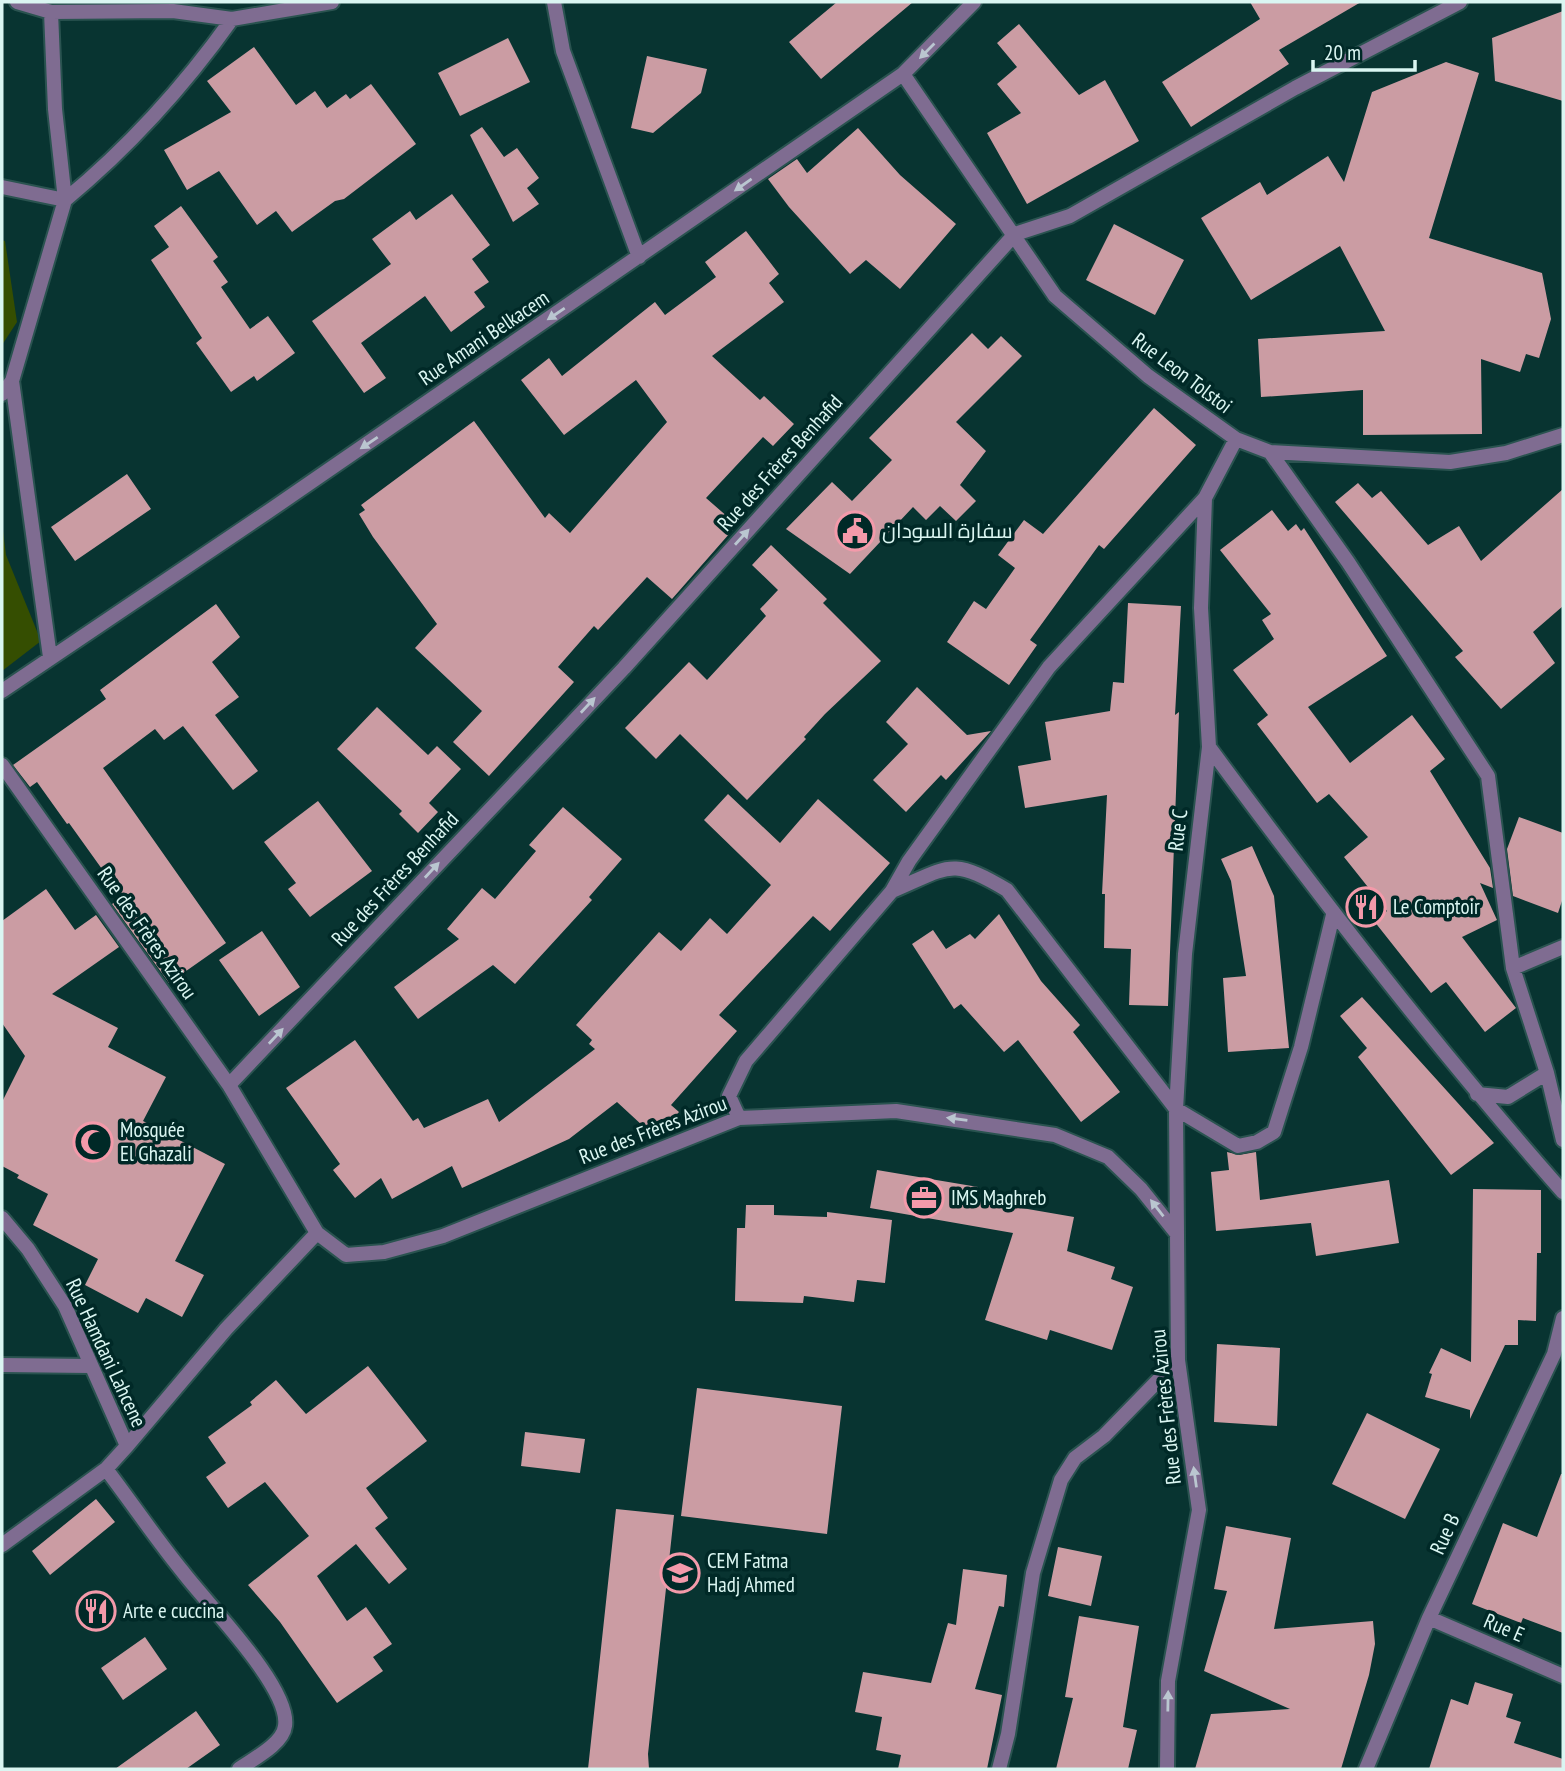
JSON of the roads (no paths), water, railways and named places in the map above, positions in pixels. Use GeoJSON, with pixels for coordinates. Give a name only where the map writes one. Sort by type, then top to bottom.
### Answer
{"type":"FeatureCollection","features":[{"type":"Feature","properties":{"kind":"street"},"geometry":{"type":"LineString","coordinates":[[17,2],[51,12],[173,11],[232,19],[332,2]]}},
{"type":"Feature","properties":{"kind":"street"},"geometry":{"type":"LineString","coordinates":[[554,2],[563,51],[639,257]]}},
{"type":"Feature","properties":{"kind":"street","name":"Rue Amani Belkacem"},"geometry":{"type":"LineString","coordinates":[[2,691],[903,74],[974,2]]}},
{"type":"Feature","properties":{"kind":"street","name":"Rue des Frères Benhafid"},"geometry":{"type":"LineString","coordinates":[[229,1085],[624,668],[1015,234],[1070,216],[1295,88],[1460,2]]}},
{"type":"Feature","properties":{"kind":"street"},"geometry":{"type":"LineString","coordinates":[[2,394],[12,381],[65,200],[55,109],[51,12]]}},
{"type":"Feature","properties":{"kind":"street"},"geometry":{"type":"LineString","coordinates":[[65,200],[108,164],[211,49],[232,19]]}},
{"type":"Feature","properties":{"kind":"street","name":"Rue Leon Tolstoi"},"geometry":{"type":"LineString","coordinates":[[903,74],[1055,296],[1148,376],[1236,439],[1270,452],[1450,462],[1506,453],[1563,435]]}},
{"type":"Feature","properties":{"kind":"street"},"geometry":{"type":"LineString","coordinates":[[2,187],[65,200]]}},
{"type":"Feature","properties":{"kind":"street"},"geometry":{"type":"LineString","coordinates":[[12,381],[50,657]]}},
{"type":"Feature","properties":{"kind":"street","name":"Rue C"},"geometry":{"type":"LineString","coordinates":[[1177,1234],[1175,1109],[1185,954],[1209,747],[1201,608],[1205,498],[1236,439]]}},
{"type":"Feature","properties":{"kind":"street"},"geometry":{"type":"LineString","coordinates":[[1270,452],[1348,562],[1488,776],[1513,968],[1547,1073],[1563,1140]]}},
{"type":"Feature","properties":{"kind":"street"},"geometry":{"type":"LineString","coordinates":[[739,1118],[729,1096],[747,1061],[892,891],[909,860],[1049,667],[1205,498]]}},
{"type":"Feature","properties":{"kind":"street"},"geometry":{"type":"LineString","coordinates":[[1209,747],[1333,915],[1477,1094],[1563,1192]]}},
{"type":"Feature","properties":{"kind":"street","name":"Rue des Frères Azirou"},"geometry":{"type":"LineString","coordinates":[[2,765],[229,1085],[317,1233],[346,1255],[384,1252],[443,1236],[739,1118],[896,1111],[1055,1135],[1108,1157],[1141,1189],[1177,1234],[1178,1360],[1199,1510],[1168,1681],[1167,1769]]}},
{"type":"Feature","properties":{"kind":"street"},"geometry":{"type":"LineString","coordinates":[[892,891],[951,866],[977,873],[1007,890],[1175,1109],[1238,1146],[1257,1142],[1274,1132],[1297,1061],[1333,915]]}},
{"type":"Feature","properties":{"kind":"street"},"geometry":{"type":"LineString","coordinates":[[1513,968],[1563,947]]}},
{"type":"Feature","properties":{"kind":"street"},"geometry":{"type":"LineString","coordinates":[[1477,1094],[1508,1097],[1547,1073]]}},
{"type":"Feature","properties":{"kind":"street","name":"Rue Hamdani Lahcene"},"geometry":{"type":"LineString","coordinates":[[2,1217],[28,1249],[65,1306],[127,1446],[106,1469],[2,1545]]}},
{"type":"Feature","properties":{"kind":"street"},"geometry":{"type":"LineString","coordinates":[[127,1446],[226,1329],[317,1233]]}},
{"type":"Feature","properties":{"kind":"street","name":"Rue B"},"geometry":{"type":"LineString","coordinates":[[1366,1769],[1429,1618],[1554,1354],[1563,1318]]}},
{"type":"Feature","properties":{"kind":"street"},"geometry":{"type":"LineString","coordinates":[[999,1769],[1008,1734],[1033,1573],[1061,1480],[1075,1458],[1104,1436],[1178,1360]]}},
{"type":"Feature","properties":{"kind":"street"},"geometry":{"type":"LineString","coordinates":[[2,1365],[90,1366]]}},
{"type":"Feature","properties":{"kind":"street"},"geometry":{"type":"LineString","coordinates":[[106,1469],[184,1573],[225,1621],[274,1688],[286,1713],[285,1730],[275,1743],[239,1769]]}},
{"type":"Feature","properties":{"kind":"street","name":"Rue E"},"geometry":{"type":"LineString","coordinates":[[1429,1618],[1563,1676]]}},
{"type":"Feature","properties":{"kind":"place","name":"سفارة السودان"},"geometry":{"type":"Point","coordinates":[855,531]}},
{"type":"Feature","properties":{"kind":"place","name":"Le Comptoir"},"geometry":{"type":"Point","coordinates":[1366,907]}},
{"type":"Feature","properties":{"kind":"place","name":"Mosquée El Ghazali"},"geometry":{"type":"Point","coordinates":[93,1142]}},
{"type":"Feature","properties":{"kind":"place","name":"IMS Maghreb"},"geometry":{"type":"Point","coordinates":[924,1198]}},
{"type":"Feature","properties":{"kind":"place","name":"CEM Fatma Hadj Ahmed"},"geometry":{"type":"Point","coordinates":[680,1573]}},
{"type":"Feature","properties":{"kind":"place","name":"Arte e cuccina"},"geometry":{"type":"Point","coordinates":[96,1611]}}]}
